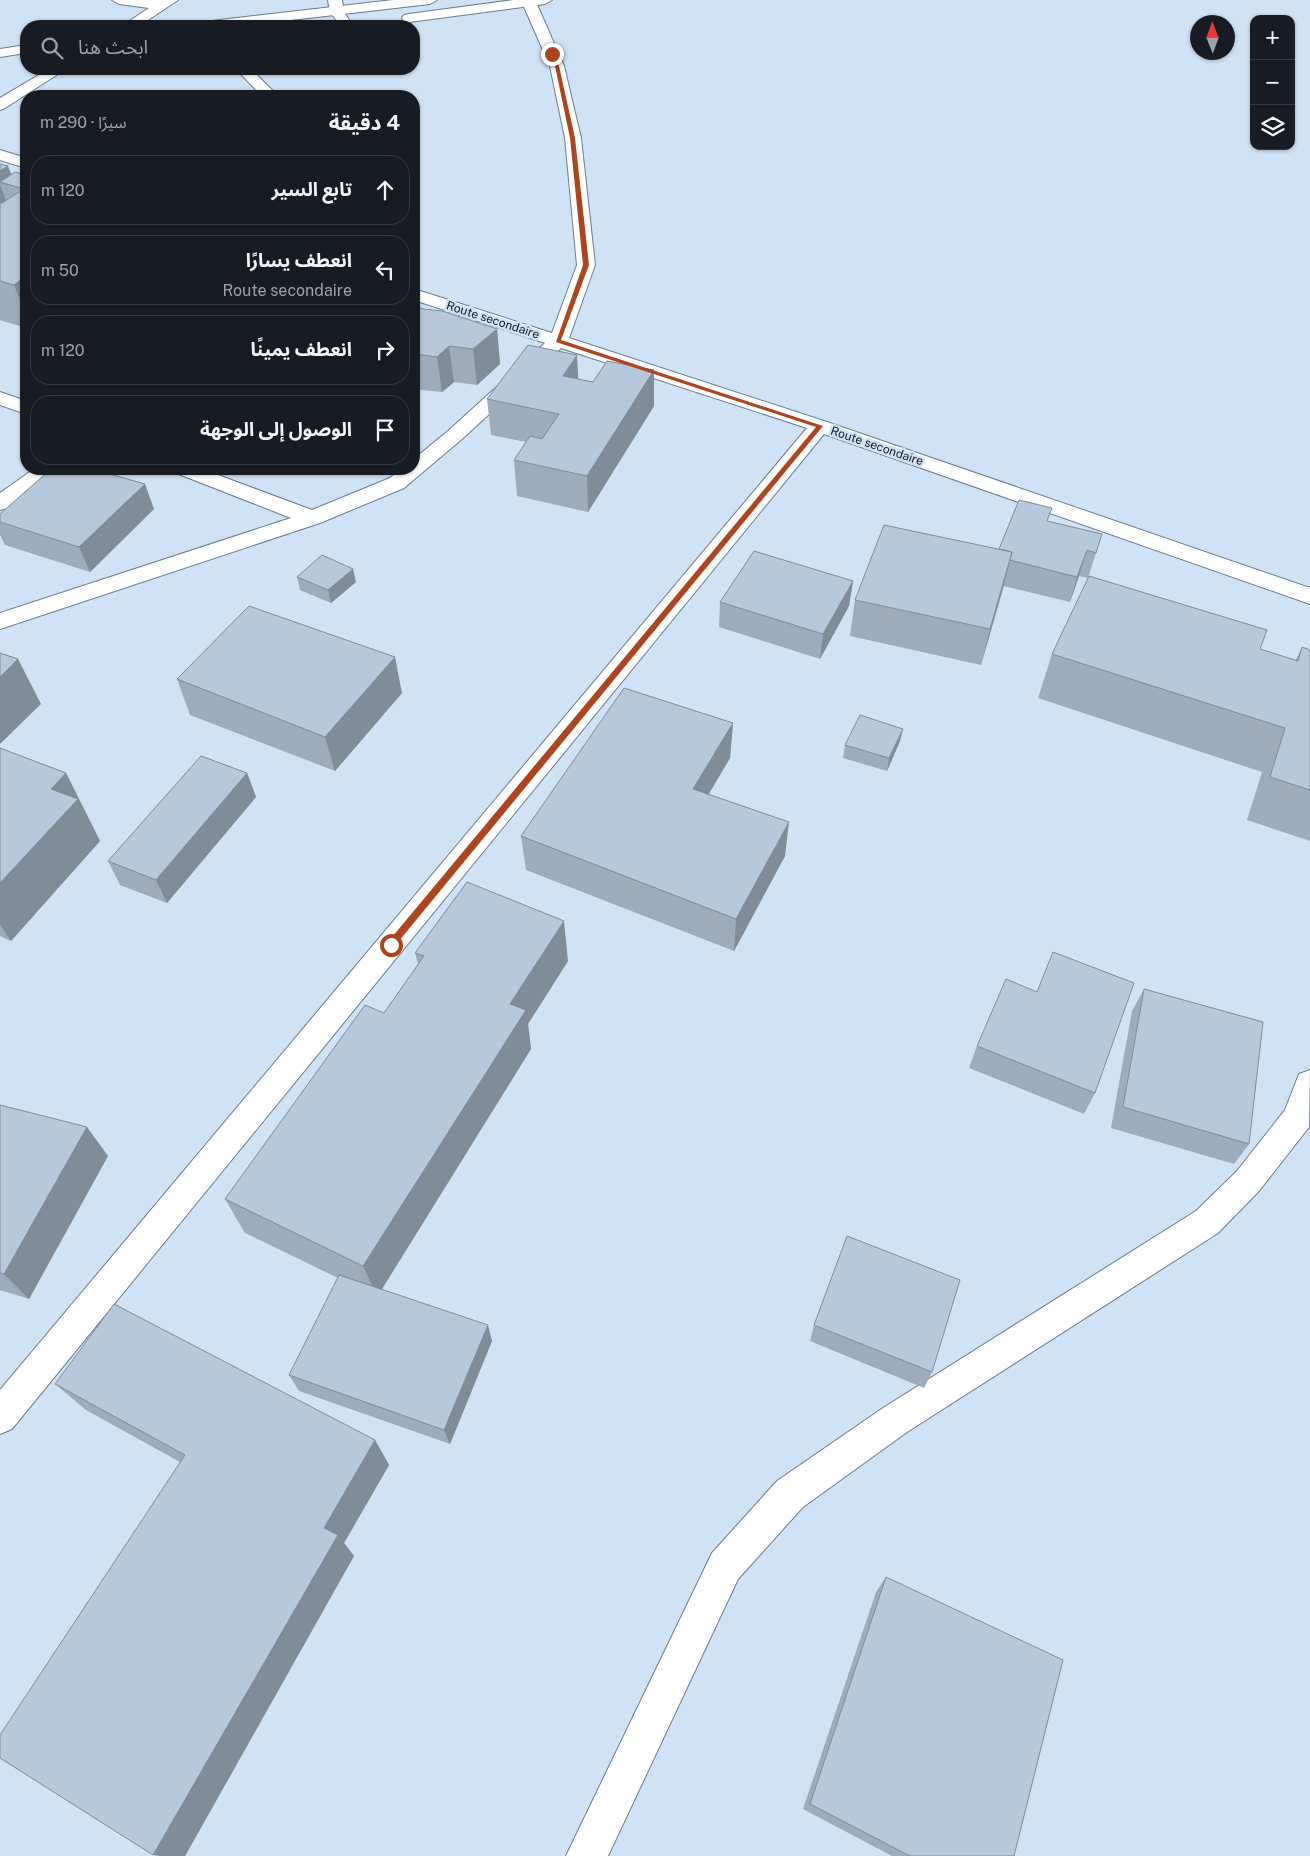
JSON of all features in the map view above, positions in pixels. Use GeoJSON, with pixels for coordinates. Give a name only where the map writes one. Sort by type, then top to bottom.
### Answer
{"type":"FeatureCollection","features":[{"type":"Feature","properties":{"kind":"street"},"geometry":{"type":"LineString","coordinates":[[119,0],[167,2]]}},
{"type":"Feature","properties":{"kind":"street"},"geometry":{"type":"LineString","coordinates":[[244,20],[336,6],[430,0]]}},
{"type":"Feature","properties":{"kind":"street"},"geometry":{"type":"LineString","coordinates":[[396,19],[534,1],[557,66],[573,138],[586,265],[558,341],[420,464]]}},
{"type":"Feature","properties":{"kind":"street"},"geometry":{"type":"LineString","coordinates":[[138,20],[167,2]]}},
{"type":"Feature","properties":{"kind":"street"},"geometry":{"type":"LineString","coordinates":[[336,6],[345,20]]}},
{"type":"Feature","properties":{"kind":"street"},"geometry":{"type":"LineString","coordinates":[[0,53],[20,50]]}},
{"type":"Feature","properties":{"kind":"street"},"geometry":{"type":"LineString","coordinates":[[0,66],[20,63]]}},
{"type":"Feature","properties":{"kind":"street"},"geometry":{"type":"LineString","coordinates":[[25,90],[49,75]]}},
{"type":"Feature","properties":{"kind":"street"},"geometry":{"type":"LineString","coordinates":[[249,75],[264,90]]}},
{"type":"Feature","properties":{"kind":"street"},"geometry":{"type":"LineString","coordinates":[[0,105],[20,93]]}},
{"type":"Feature","properties":{"kind":"street"},"geometry":{"type":"LineString","coordinates":[[0,155],[20,162]]}},
{"type":"Feature","properties":{"kind":"street","name":"Route secondaire"},"geometry":{"type":"LineString","coordinates":[[420,296],[820,426],[1310,596]]}},
{"type":"Feature","properties":{"kind":"street"},"geometry":{"type":"LineString","coordinates":[[0,398],[20,406]]}},
{"type":"Feature","properties":{"kind":"street"},"geometry":{"type":"LineString","coordinates":[[0,1417],[820,426]]}},
{"type":"Feature","properties":{"kind":"street"},"geometry":{"type":"LineString","coordinates":[[0,503],[39,475]]}},
{"type":"Feature","properties":{"kind":"street"},"geometry":{"type":"LineString","coordinates":[[200,475],[312,518]]}},
{"type":"Feature","properties":{"kind":"street"},"geometry":{"type":"LineString","coordinates":[[0,621],[312,518],[398,483],[408,475]]}},
{"type":"Feature","properties":{"kind":"street"},"geometry":{"type":"LineString","coordinates":[[587,1856],[725,1566],[790,1494],[895,1420],[1207,1222],[1248,1181],[1298,1117],[1310,1083]]}},
{"type":"Feature","properties":{"kind":"building"},"geometry":{"type":"Polygon","coordinates":[[[0,164],[8,166],[0,171],[0,164]]]}},
{"type":"Feature","properties":{"kind":"building"},"geometry":{"type":"Polygon","coordinates":[[[15,172],[20,173],[20,188],[0,182],[15,172]]]}},
{"type":"Feature","properties":{"kind":"building"},"geometry":{"type":"Polygon","coordinates":[[[20,192],[20,280],[14,285],[0,281],[0,203],[20,192]]]}},
{"type":"Feature","properties":{"kind":"building"},"geometry":{"type":"Polygon","coordinates":[[[420,308],[442,311],[497,329],[473,349],[449,346],[437,357],[420,355],[420,308]]]}},
{"type":"Feature","properties":{"kind":"building"},"geometry":{"type":"Polygon","coordinates":[[[528,345],[577,355],[563,376],[593,382],[607,361],[654,370],[587,476],[514,460],[530,436],[542,439],[559,414],[487,399],[528,345]]]}},
{"type":"Feature","properties":{"kind":"building"},"geometry":{"type":"Polygon","coordinates":[[[44,475],[113,475],[145,484],[79,547],[0,522],[0,514],[44,475]]]}},
{"type":"Feature","properties":{"kind":"building"},"geometry":{"type":"Polygon","coordinates":[[[1019,500],[1052,508],[1047,521],[1102,534],[1096,553],[1087,550],[1077,577],[1010,560],[1012,552],[999,549],[1019,500]]]}},
{"type":"Feature","properties":{"kind":"building"},"geometry":{"type":"Polygon","coordinates":[[[884,525],[1012,552],[990,629],[855,600],[884,525]]]}},
{"type":"Feature","properties":{"kind":"building"},"geometry":{"type":"Polygon","coordinates":[[[754,551],[853,581],[823,634],[720,602],[754,551]]]}},
{"type":"Feature","properties":{"kind":"building"},"geometry":{"type":"Polygon","coordinates":[[[322,555],[353,569],[328,590],[297,577],[322,555]]]}},
{"type":"Feature","properties":{"kind":"building"},"geometry":{"type":"Polygon","coordinates":[[[1089,576],[1267,630],[1260,649],[1298,661],[1302,647],[1310,650],[1310,790],[1270,777],[1285,728],[1052,654],[1089,576]]]}},
{"type":"Feature","properties":{"kind":"building"},"geometry":{"type":"Polygon","coordinates":[[[249,606],[395,657],[325,737],[177,679],[249,606]]]}},
{"type":"Feature","properties":{"kind":"building"},"geometry":{"type":"Polygon","coordinates":[[[0,653],[18,659],[0,677],[0,653]]]}},
{"type":"Feature","properties":{"kind":"building"},"geometry":{"type":"Polygon","coordinates":[[[624,688],[733,723],[693,789],[789,822],[736,919],[521,836],[624,688]]]}},
{"type":"Feature","properties":{"kind":"building"},"geometry":{"type":"Polygon","coordinates":[[[860,715],[903,729],[889,758],[845,745],[860,715]]]}},
{"type":"Feature","properties":{"kind":"building"},"geometry":{"type":"Polygon","coordinates":[[[0,748],[66,773],[51,789],[78,799],[0,883],[0,748]]]}},
{"type":"Feature","properties":{"kind":"building"},"geometry":{"type":"Polygon","coordinates":[[[201,756],[247,773],[156,880],[108,861],[201,756]]]}},
{"type":"Feature","properties":{"kind":"building"},"geometry":{"type":"Polygon","coordinates":[[[467,882],[564,921],[510,1004],[526,1010],[363,1266],[225,1199],[365,1005],[384,1013],[424,956],[415,953],[467,882]]]}},
{"type":"Feature","properties":{"kind":"building"},"geometry":{"type":"Polygon","coordinates":[[[1053,952],[1134,983],[1095,1093],[977,1046],[1006,979],[1037,992],[1053,952]]]}},
{"type":"Feature","properties":{"kind":"building"},"geometry":{"type":"Polygon","coordinates":[[[1144,989],[1263,1022],[1249,1144],[1123,1107],[1144,989]]]}},
{"type":"Feature","properties":{"kind":"building"},"geometry":{"type":"Polygon","coordinates":[[[0,1105],[87,1127],[4,1274],[0,1273],[0,1105]]]}},
{"type":"Feature","properties":{"kind":"building"},"geometry":{"type":"Polygon","coordinates":[[[847,1236],[960,1280],[932,1372],[814,1325],[847,1236]]]}},
{"type":"Feature","properties":{"kind":"building"},"geometry":{"type":"Polygon","coordinates":[[[339,1275],[488,1325],[444,1430],[289,1375],[339,1275]]]}},
{"type":"Feature","properties":{"kind":"building"},"geometry":{"type":"Polygon","coordinates":[[[114,1304],[375,1440],[324,1528],[338,1535],[153,1855],[0,1758],[0,1735],[185,1455],[55,1384],[114,1304]]]}},
{"type":"Feature","properties":{"kind":"building"},"geometry":{"type":"Polygon","coordinates":[[[886,1577],[1063,1660],[1014,1856],[910,1856],[810,1804],[886,1577]]]}},
{"type":"Feature","properties":{"kind":"route"},"geometry":{"type":"LineString","coordinates":[[391,945],[820,426],[558,341],[586,265],[573,138],[557,66],[552,54]]}}]}
